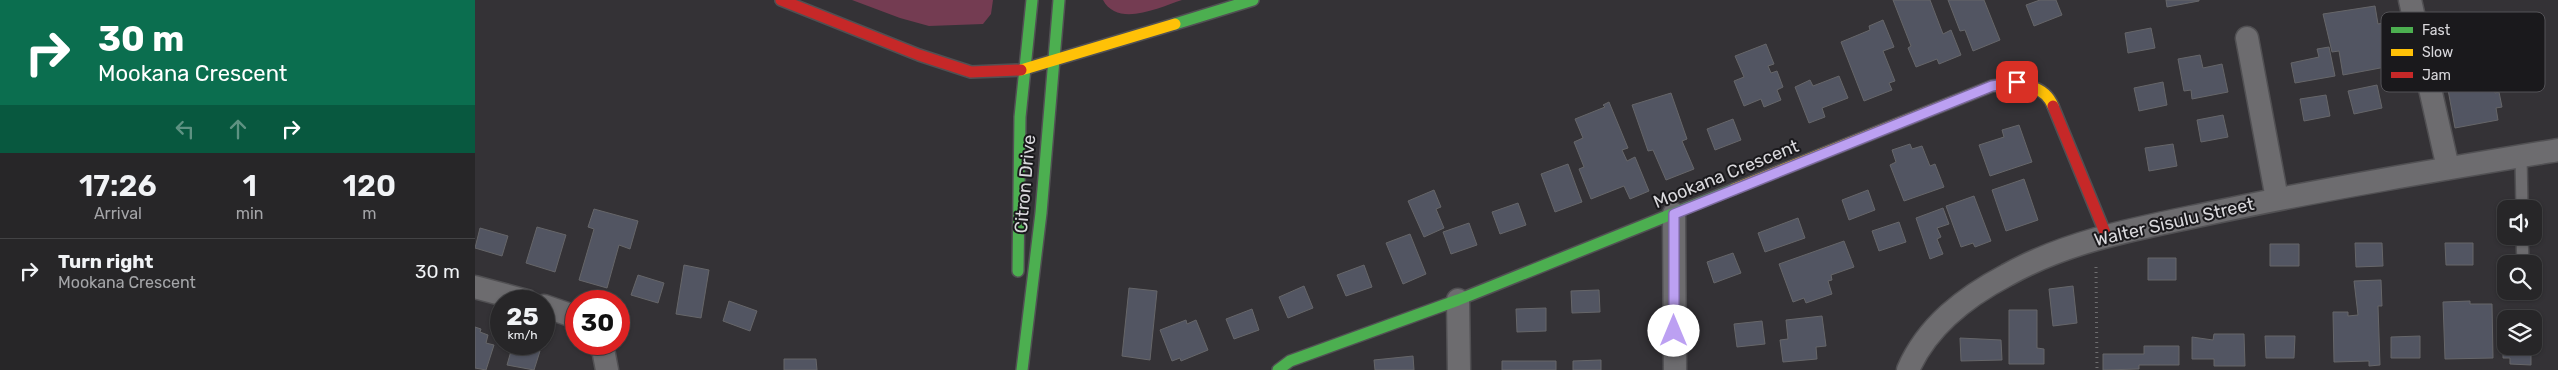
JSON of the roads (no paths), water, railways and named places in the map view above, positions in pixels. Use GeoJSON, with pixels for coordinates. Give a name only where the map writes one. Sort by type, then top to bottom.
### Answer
{"type":"FeatureCollection","features":[{"type":"Feature","properties":{"kind":"main road"},"geometry":{"type":"LineString","coordinates":[[781,0],[919,55],[971,72],[1025,70],[1253,0]]}},
{"type":"Feature","properties":{"kind":"main road","name":"Citron Drive"},"geometry":{"type":"LineString","coordinates":[[1018,282],[1021,117],[1032,0]]}},
{"type":"Feature","properties":{"kind":"main road","name":"Citron Drive"},"geometry":{"type":"LineString","coordinates":[[1022,370],[1041,213],[1059,0]]}},
{"type":"Feature","properties":{"kind":"main road","name":"Mookana Crescent"},"geometry":{"type":"LineString","coordinates":[[1278,370],[1291,361],[1458,300],[1992,86],[2017,82],[2035,87],[2051,100],[2101,237]]}},
{"type":"Feature","properties":{"kind":"main road"},"geometry":{"type":"LineString","coordinates":[[1017,370],[1018,302]]}},
{"type":"Feature","properties":{"kind":"street","name":"Walter Sisulu Street"},"geometry":{"type":"LineString","coordinates":[[2247,38],[2277,199]]}},
{"type":"Feature","properties":{"kind":"street"},"geometry":{"type":"LineString","coordinates":[[2431,92],[2448,168]]}},
{"type":"Feature","properties":{"kind":"street","name":"Walter Sisulu Street"},"geometry":{"type":"LineString","coordinates":[[1909,370],[1917,351],[1933,328],[1964,302],[2007,274],[2101,237],[2277,199],[2558,150]]}},
{"type":"Feature","properties":{"kind":"street"},"geometry":{"type":"LineString","coordinates":[[1674,214],[1675,370]]}},
{"type":"Feature","properties":{"kind":"street"},"geometry":{"type":"LineString","coordinates":[[475,287],[490,291]]}},
{"type":"Feature","properties":{"kind":"street"},"geometry":{"type":"LineString","coordinates":[[1458,300],[1459,370]]}},
{"type":"Feature","properties":{"kind":"street"},"geometry":{"type":"LineString","coordinates":[[604,355],[607,370]]}},
{"type":"Feature","properties":{"kind":"lane"},"geometry":{"type":"LineString","coordinates":[[2521,156],[2522,200]]}}]}
